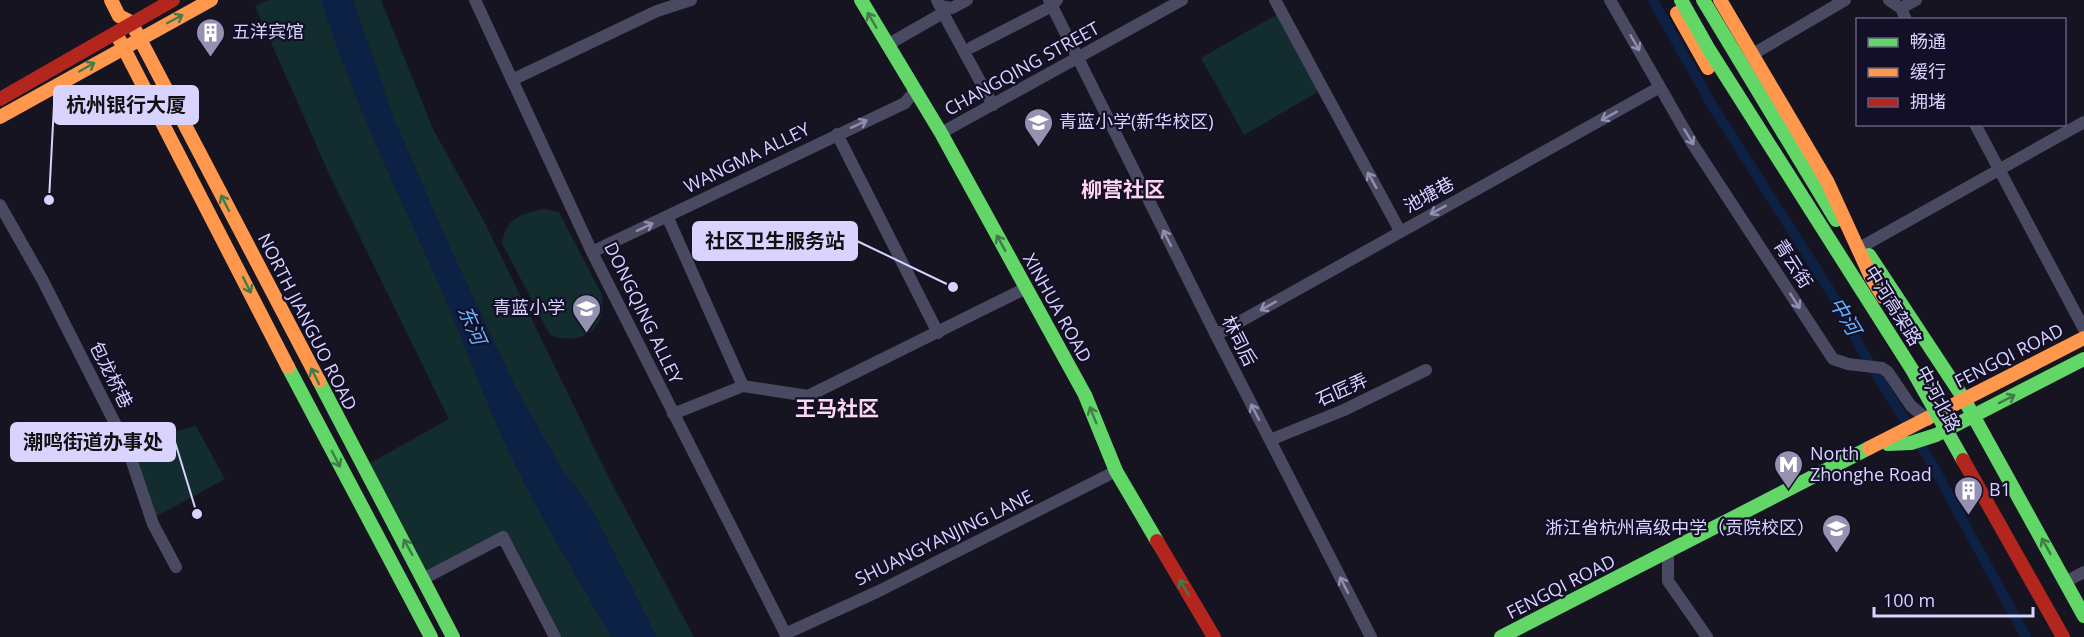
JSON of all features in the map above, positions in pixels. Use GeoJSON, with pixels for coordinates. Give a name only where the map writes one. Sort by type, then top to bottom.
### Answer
{"type":"FeatureCollection","features":[{"type":"Feature","properties":{"kind":"main road","name":"NORTH JIANGUO ROAD"},"geometry":{"type":"LineString","coordinates":[[100,0],[344,475],[431,637]]}},
{"type":"Feature","properties":{"kind":"main road","name":"NORTH JIANGUO ROAD"},"geometry":{"type":"LineString","coordinates":[[111,0],[119,16],[131,22],[453,637]]}},
{"type":"Feature","properties":{"kind":"main road"},"geometry":{"type":"LineString","coordinates":[[0,99],[173,0]]}},
{"type":"Feature","properties":{"kind":"main road"},"geometry":{"type":"LineString","coordinates":[[0,117],[124,46],[211,0]]}},
{"type":"Feature","properties":{"kind":"main road","name":"XINHUA ROAD"},"geometry":{"type":"LineString","coordinates":[[861,0],[914,92],[941,133],[1085,395],[1116,471],[1214,637]]}},
{"type":"Feature","properties":{"kind":"main road"},"geometry":{"type":"LineString","coordinates":[[1671,0],[1708,48]]}},
{"type":"Feature","properties":{"kind":"main road","name":"中河北路"},"geometry":{"type":"LineString","coordinates":[[1671,0],[1691,42],[1907,377],[1922,423],[2053,637]]}},
{"type":"Feature","properties":{"kind":"main road","name":"中河高架路"},"geometry":{"type":"LineString","coordinates":[[1681,0],[1708,48],[1913,371],[2063,637]]}},
{"type":"Feature","properties":{"kind":"main road","name":"中河高架路"},"geometry":{"type":"LineString","coordinates":[[1703,0],[1926,367],[2078,637]]}},
{"type":"Feature","properties":{"kind":"main road","name":"中河北路"},"geometry":{"type":"LineString","coordinates":[[1712,0],[1829,195],[1964,399],[2084,616]]}},
{"type":"Feature","properties":{"kind":"main road"},"geometry":{"type":"LineString","coordinates":[[1720,0],[1827,181],[1871,278]]}},
{"type":"Feature","properties":{"kind":"main road","name":"FENGQI ROAD"},"geometry":{"type":"LineString","coordinates":[[1505,636],[1880,445],[1907,438],[1922,423],[1964,399],[2084,338]]}},
{"type":"Feature","properties":{"kind":"main road"},"geometry":{"type":"LineString","coordinates":[[1907,438],[1930,437],[1974,417],[2084,359]]}},
{"type":"Feature","properties":{"kind":"street","name":"DONGQING ALLEY"},"geometry":{"type":"LineString","coordinates":[[475,0],[514,79],[592,252],[786,636]]}},
{"type":"Feature","properties":{"kind":"street"},"geometry":{"type":"LineString","coordinates":[[514,79],[657,11],[691,0]]}},
{"type":"Feature","properties":{"kind":"street"},"geometry":{"type":"LineString","coordinates":[[937,0],[940,6],[952,8],[967,0]]}},
{"type":"Feature","properties":{"kind":"street","name":"CHANGQING STREET"},"geometry":{"type":"LineString","coordinates":[[941,133],[1182,0]]}},
{"type":"Feature","properties":{"kind":"street"},"geometry":{"type":"LineString","coordinates":[[1275,0],[1400,231]]}},
{"type":"Feature","properties":{"kind":"street","name":"青云街"},"geometry":{"type":"LineString","coordinates":[[1610,0],[1692,143],[1833,359],[1882,368],[1888,372],[1922,423]]}},
{"type":"Feature","properties":{"kind":"street"},"geometry":{"type":"LineString","coordinates":[[1747,57],[1845,0]]}},
{"type":"Feature","properties":{"kind":"street"},"geometry":{"type":"LineString","coordinates":[[1889,0],[1903,14],[1916,0]]}},
{"type":"Feature","properties":{"kind":"street"},"geometry":{"type":"LineString","coordinates":[[972,47],[1053,2]]}},
{"type":"Feature","properties":{"kind":"street","name":"林司后"},"geometry":{"type":"LineString","coordinates":[[1053,2],[1077,60],[1371,637]]}},
{"type":"Feature","properties":{"kind":"street"},"geometry":{"type":"LineString","coordinates":[[887,45],[943,13],[993,105]]}},
{"type":"Feature","properties":{"kind":"street","name":"池塘巷"},"geometry":{"type":"LineString","coordinates":[[1216,335],[1659,87]]}},
{"type":"Feature","properties":{"kind":"street","name":"WANGMA ALLEY"},"geometry":{"type":"LineString","coordinates":[[592,252],[905,102],[914,92]]}},
{"type":"Feature","properties":{"kind":"street"},"geometry":{"type":"LineString","coordinates":[[1863,246],[2084,122]]}},
{"type":"Feature","properties":{"kind":"street"},"geometry":{"type":"LineString","coordinates":[[1977,126],[2084,329]]}},
{"type":"Feature","properties":{"kind":"street"},"geometry":{"type":"LineString","coordinates":[[837,134],[938,333]]}},
{"type":"Feature","properties":{"kind":"street","name":"包龙桥巷"},"geometry":{"type":"LineString","coordinates":[[0,205],[47,289],[127,447],[153,524],[176,567]]}},
{"type":"Feature","properties":{"kind":"street"},"geometry":{"type":"LineString","coordinates":[[667,216],[743,386]]}},
{"type":"Feature","properties":{"kind":"street"},"geometry":{"type":"LineString","coordinates":[[673,414],[743,386],[808,396],[1026,288]]}},
{"type":"Feature","properties":{"kind":"street","name":"石匠弄"},"geometry":{"type":"LineString","coordinates":[[1270,440],[1344,410],[1426,370]]}},
{"type":"Feature","properties":{"kind":"street","name":"SHUANGYANJING LANE"},"geometry":{"type":"LineString","coordinates":[[786,636],[1116,471]]}},
{"type":"Feature","properties":{"kind":"street"},"geometry":{"type":"LineString","coordinates":[[424,578],[503,537],[555,637]]}},
{"type":"Feature","properties":{"kind":"street"},"geometry":{"type":"LineString","coordinates":[[1668,553],[1668,581],[1707,637]]}},
{"type":"Feature","properties":{"kind":"street"},"geometry":{"type":"LineString","coordinates":[[2066,582],[2084,572]]}},
{"type":"Feature","properties":{"kind":"green space"},"geometry":{"type":"Polygon","coordinates":[[[268,0],[381,0],[433,129],[485,223],[610,480],[694,637],[562,637],[509,535],[425,578],[363,467],[449,419],[330,176],[255,6],[268,0]]]}},
{"type":"Feature","properties":{"kind":"green space"},"geometry":{"type":"Polygon","coordinates":[[[1281,12],[1323,89],[1244,135],[1201,58],[1281,12]]]}},
{"type":"Feature","properties":{"kind":"green space"},"geometry":{"type":"Polygon","coordinates":[[[544,209],[559,212],[602,295],[601,317],[596,326],[582,337],[572,339],[550,335],[502,243],[507,228],[516,218],[544,209]]]}},
{"type":"Feature","properties":{"kind":"green space"},"geometry":{"type":"Polygon","coordinates":[[[196,426],[225,479],[155,517],[131,443],[196,426]]]}},
{"type":"Feature","properties":{"kind":"water","name":"东河"},"geometry":{"type":"Polygon","coordinates":[[[321,0],[353,0],[396,123],[448,243],[518,392],[562,469],[592,509],[657,637],[611,637],[527,488],[502,437],[443,293],[373,138],[321,0]]]}},
{"type":"Feature","properties":{"kind":"waterway","name":"中河"},"geometry":{"type":"LineString","coordinates":[[1653,0],[1712,105],[1831,292],[1861,349],[1931,462],[2026,637]]}},
{"type":"Feature","properties":{"kind":"traffic: fast"},"geometry":{"type":"LineString","coordinates":[[861,0],[941,133],[1085,395],[1116,471],[1157,541]]}},
{"type":"Feature","properties":{"kind":"traffic: fast"},"geometry":{"type":"LineString","coordinates":[[1681,0],[1708,48],[1913,371],[1963,460]]}},
{"type":"Feature","properties":{"kind":"traffic: fast"},"geometry":{"type":"LineString","coordinates":[[1703,0],[1836,220]]}},
{"type":"Feature","properties":{"kind":"traffic: fast"},"geometry":{"type":"LineString","coordinates":[[1869,255],[1964,399],[2084,616]]}},
{"type":"Feature","properties":{"kind":"traffic: fast"},"geometry":{"type":"LineString","coordinates":[[1888,444],[1911,443],[1936,435],[2084,359]]}},
{"type":"Feature","properties":{"kind":"traffic: fast"},"geometry":{"type":"LineString","coordinates":[[288,367],[431,637]]}},
{"type":"Feature","properties":{"kind":"traffic: fast"},"geometry":{"type":"LineString","coordinates":[[319,381],[453,637]]}},
{"type":"Feature","properties":{"kind":"traffic: fast"},"geometry":{"type":"LineString","coordinates":[[1501,637],[1869,448]]}},
{"type":"Feature","properties":{"kind":"traffic: slow"},"geometry":{"type":"LineString","coordinates":[[111,0],[119,16],[131,22],[319,381]]}},
{"type":"Feature","properties":{"kind":"traffic: slow"},"geometry":{"type":"LineString","coordinates":[[0,117],[211,0]]}},
{"type":"Feature","properties":{"kind":"traffic: slow"},"geometry":{"type":"LineString","coordinates":[[1720,0],[1827,181],[1871,277],[1883,297]]}},
{"type":"Feature","properties":{"kind":"traffic: slow"},"geometry":{"type":"LineString","coordinates":[[1677,13],[1708,68]]}},
{"type":"Feature","properties":{"kind":"traffic: slow"},"geometry":{"type":"LineString","coordinates":[[117,35],[288,367]]}},
{"type":"Feature","properties":{"kind":"traffic: slow"},"geometry":{"type":"LineString","coordinates":[[1869,448],[2084,338]]}},
{"type":"Feature","properties":{"kind":"traffic: jam"},"geometry":{"type":"LineString","coordinates":[[0,99],[173,0]]}},
{"type":"Feature","properties":{"kind":"traffic: jam"},"geometry":{"type":"LineString","coordinates":[[1963,460],[2063,637]]}},
{"type":"Feature","properties":{"kind":"traffic: jam"},"geometry":{"type":"LineString","coordinates":[[1157,541],[1214,637]]}},
{"type":"Feature","properties":{"kind":"place","name":"五洋宾馆"},"geometry":{"type":"Point","coordinates":[211,58]}},
{"type":"Feature","properties":{"kind":"place","name":"青蓝小学(新华校区)"},"geometry":{"type":"Point","coordinates":[1038,148]}},
{"type":"Feature","properties":{"kind":"place","name":"杭州银行大厦"},"geometry":{"type":"Point","coordinates":[49,200]}},
{"type":"Feature","properties":{"kind":"place","name":"社区卫生服务站"},"geometry":{"type":"Point","coordinates":[953,287]}},
{"type":"Feature","properties":{"kind":"place","name":"青蓝小学"},"geometry":{"type":"Point","coordinates":[586,334]}},
{"type":"Feature","properties":{"kind":"place","name":"North Zhonghe Road"},"geometry":{"type":"Point","coordinates":[1789,490]}},
{"type":"Feature","properties":{"kind":"place","name":"潮鸣街道办事处"},"geometry":{"type":"Point","coordinates":[197,514]}},
{"type":"Feature","properties":{"kind":"place","name":"B1"},"geometry":{"type":"Point","coordinates":[1968,516]}},
{"type":"Feature","properties":{"kind":"place","name":"浙江省杭州高级中学（贡院校区）"},"geometry":{"type":"Point","coordinates":[1836,554]}},
{"type":"Feature","properties":{"kind":"district","name":"柳营社区"},"geometry":{"type":"Point","coordinates":[1123,190]}},
{"type":"Feature","properties":{"kind":"district","name":"王马社区"},"geometry":{"type":"Point","coordinates":[837,409]}}]}
